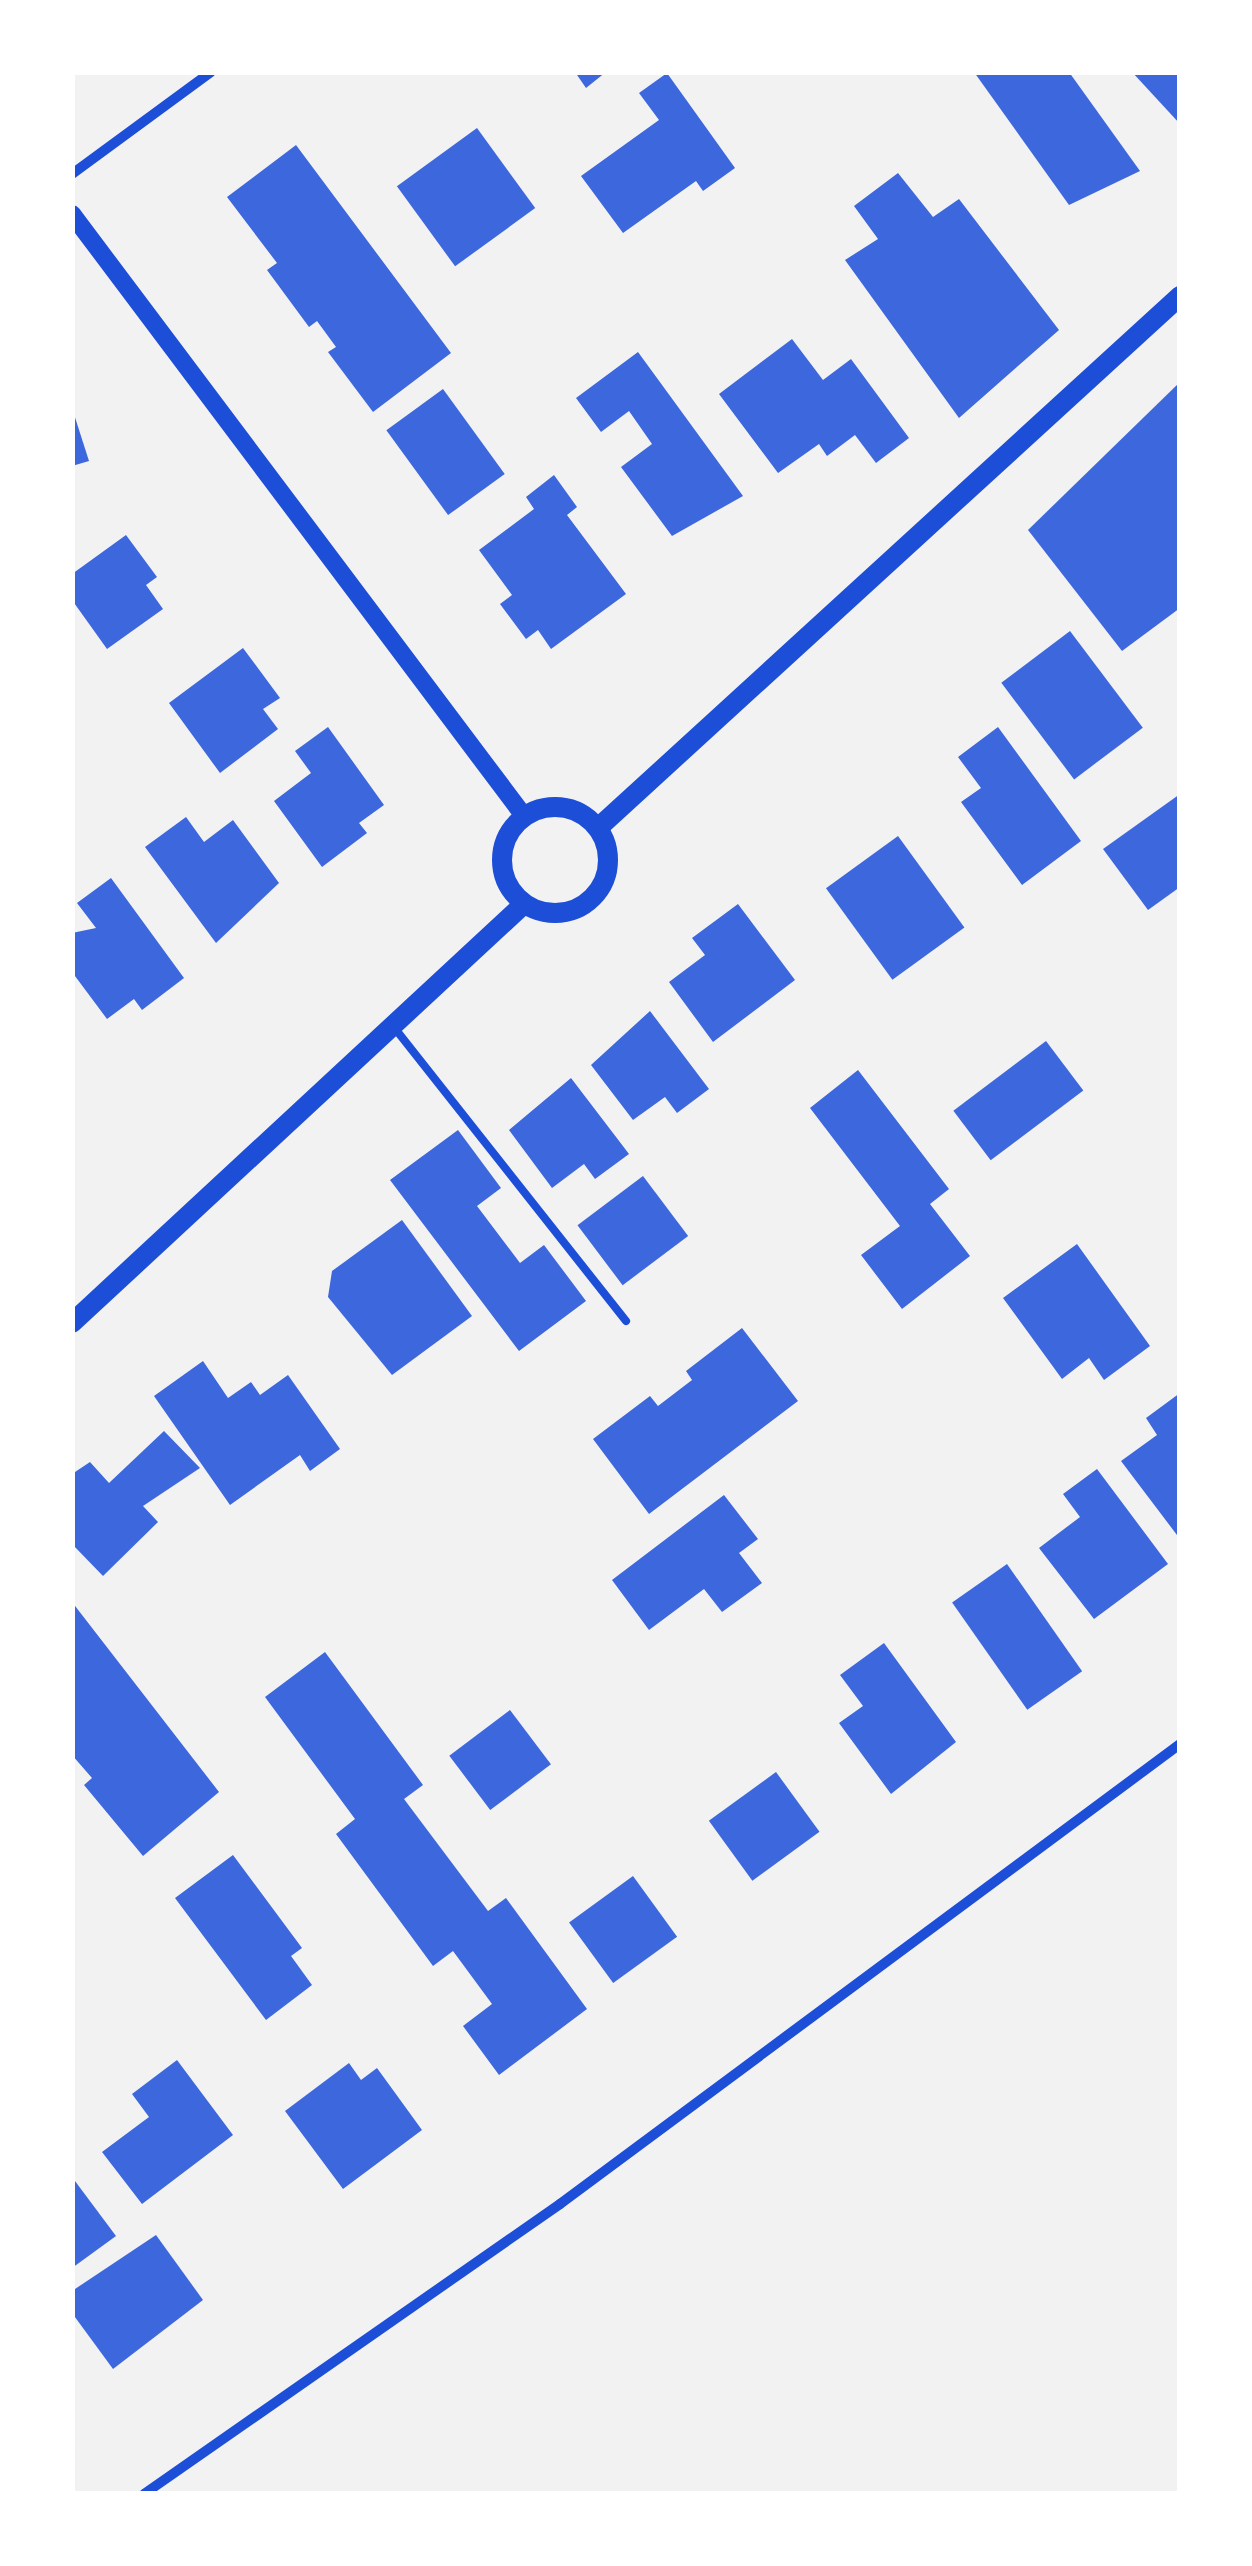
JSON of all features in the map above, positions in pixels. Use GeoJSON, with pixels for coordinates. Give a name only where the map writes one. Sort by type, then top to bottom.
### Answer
{"type":"FeatureCollection","features":[{"type":"Feature","properties":{"kind":"main road"},"geometry":{"type":"LineString","coordinates":[[598,828],[1180,296]]}},
{"type":"Feature","properties":{"kind":"main road"},"geometry":{"type":"LineString","coordinates":[[555,806],[598,828],[607,871],[592,897],[552,914],[524,904],[501,860],[524,816],[555,806]]}},
{"type":"Feature","properties":{"kind":"main road"},"geometry":{"type":"LineString","coordinates":[[72,1323],[524,904]]}},
{"type":"Feature","properties":{"kind":"street"},"geometry":{"type":"LineString","coordinates":[[72,174],[211,72]]}},
{"type":"Feature","properties":{"kind":"street"},"geometry":{"type":"LineString","coordinates":[[72,214],[524,816]]}},
{"type":"Feature","properties":{"kind":"street"},"geometry":{"type":"LineString","coordinates":[[144,2494],[560,2204],[1180,1744]]}},
{"type":"Feature","properties":{"kind":"lane"},"geometry":{"type":"LineString","coordinates":[[393,1026],[626,1321]]}},
{"type":"Feature","properties":{"kind":"building"},"geometry":{"type":"Polygon","coordinates":[[[575,72],[606,72],[586,88],[575,72]]]}},
{"type":"Feature","properties":{"kind":"building"},"geometry":{"type":"Polygon","coordinates":[[[974,72],[1069,72],[1140,171],[1069,205],[974,72]]]}},
{"type":"Feature","properties":{"kind":"building"},"geometry":{"type":"Polygon","coordinates":[[[1132,72],[1180,72],[1180,124],[1132,72]]]}},
{"type":"Feature","properties":{"kind":"building"},"geometry":{"type":"Polygon","coordinates":[[[667,73],[735,168],[703,191],[696,181],[623,233],[581,176],[659,120],[639,93],[667,73]]]}},
{"type":"Feature","properties":{"kind":"building"},"geometry":{"type":"Polygon","coordinates":[[[477,128],[535,208],[455,266],[397,186],[477,128]]]}},
{"type":"Feature","properties":{"kind":"building"},"geometry":{"type":"Polygon","coordinates":[[[296,145],[451,353],[373,412],[328,352],[336,347],[317,321],[309,327],[267,270],[277,263],[227,197],[296,145]]]}},
{"type":"Feature","properties":{"kind":"building"},"geometry":{"type":"Polygon","coordinates":[[[898,173],[933,217],[959,199],[1059,330],[959,418],[845,260],[878,239],[854,206],[898,173]]]}},
{"type":"Feature","properties":{"kind":"building"},"geometry":{"type":"Polygon","coordinates":[[[792,339],[823,380],[851,359],[909,438],[876,463],[855,435],[827,456],[819,444],[778,473],[719,394],[792,339]]]}},
{"type":"Feature","properties":{"kind":"building"},"geometry":{"type":"Polygon","coordinates":[[[638,352],[743,496],[672,536],[621,467],[652,444],[629,411],[601,432],[576,398],[638,352]]]}},
{"type":"Feature","properties":{"kind":"building"},"geometry":{"type":"Polygon","coordinates":[[[1180,382],[1180,608],[1122,651],[1028,530],[1180,382]]]}},
{"type":"Feature","properties":{"kind":"building"},"geometry":{"type":"Polygon","coordinates":[[[443,389],[505,474],[448,515],[386,430],[443,389]]]}},
{"type":"Feature","properties":{"kind":"building"},"geometry":{"type":"Polygon","coordinates":[[[72,408],[89,461],[72,466],[72,408]]]}},
{"type":"Feature","properties":{"kind":"building"},"geometry":{"type":"Polygon","coordinates":[[[554,475],[577,507],[567,515],[626,594],[551,649],[538,630],[526,639],[500,604],[512,595],[479,550],[534,509],[526,497],[554,475]]]}},
{"type":"Feature","properties":{"kind":"building"},"geometry":{"type":"Polygon","coordinates":[[[126,535],[157,577],[146,585],[163,609],[107,649],[72,600],[72,574],[126,535]]]}},
{"type":"Feature","properties":{"kind":"building"},"geometry":{"type":"Polygon","coordinates":[[[1070,631],[1143,728],[1074,779],[1001,683],[1070,631]]]}},
{"type":"Feature","properties":{"kind":"building"},"geometry":{"type":"Polygon","coordinates":[[[243,648],[280,698],[263,709],[278,729],[220,773],[169,703],[243,648]]]}},
{"type":"Feature","properties":{"kind":"building"},"geometry":{"type":"Polygon","coordinates":[[[328,727],[384,805],[359,823],[367,833],[322,867],[274,801],[311,773],[295,751],[328,727]]]}},
{"type":"Feature","properties":{"kind":"building"},"geometry":{"type":"Polygon","coordinates":[[[998,727],[1081,841],[1022,885],[961,802],[981,788],[958,757],[998,727]]]}},
{"type":"Feature","properties":{"kind":"building"},"geometry":{"type":"Polygon","coordinates":[[[1180,794],[1180,887],[1148,910],[1103,849],[1180,794]]]}},
{"type":"Feature","properties":{"kind":"building"},"geometry":{"type":"Polygon","coordinates":[[[186,817],[204,842],[233,820],[279,883],[216,943],[145,847],[186,817]]]}},
{"type":"Feature","properties":{"kind":"building"},"geometry":{"type":"Polygon","coordinates":[[[898,836],[964,927],[892,980],[826,888],[898,836]]]}},
{"type":"Feature","properties":{"kind":"building"},"geometry":{"type":"Polygon","coordinates":[[[111,878],[184,978],[142,1010],[134,999],[107,1019],[72,972],[72,933],[96,928],[77,903],[111,878]]]}},
{"type":"Feature","properties":{"kind":"building"},"geometry":{"type":"Polygon","coordinates":[[[738,904],[795,980],[713,1042],[669,982],[705,955],[692,938],[738,904]]]}},
{"type":"Feature","properties":{"kind":"building"},"geometry":{"type":"Polygon","coordinates":[[[650,1011],[709,1089],[677,1113],[665,1097],[633,1120],[591,1065],[650,1011]]]}},
{"type":"Feature","properties":{"kind":"building"},"geometry":{"type":"Polygon","coordinates":[[[1046,1041],[1083,1091],[991,1160],[953,1111],[1046,1041]]]}},
{"type":"Feature","properties":{"kind":"building"},"geometry":{"type":"Polygon","coordinates":[[[858,1070],[949,1189],[930,1204],[970,1256],[902,1309],[861,1255],[900,1226],[810,1108],[858,1070]]]}},
{"type":"Feature","properties":{"kind":"building"},"geometry":{"type":"Polygon","coordinates":[[[571,1078],[629,1154],[595,1179],[584,1164],[552,1188],[509,1130],[571,1078]]]}},
{"type":"Feature","properties":{"kind":"building"},"geometry":{"type":"Polygon","coordinates":[[[458,1130],[501,1188],[477,1206],[520,1263],[544,1245],[586,1301],[519,1351],[390,1180],[458,1130]]]}},
{"type":"Feature","properties":{"kind":"building"},"geometry":{"type":"Polygon","coordinates":[[[643,1176],[688,1236],[623,1285],[578,1225],[643,1176]]]}},
{"type":"Feature","properties":{"kind":"building"},"geometry":{"type":"Polygon","coordinates":[[[402,1220],[472,1316],[392,1375],[328,1297],[332,1271],[402,1220]]]}},
{"type":"Feature","properties":{"kind":"building"},"geometry":{"type":"Polygon","coordinates":[[[1077,1244],[1150,1346],[1104,1380],[1089,1358],[1062,1379],[1003,1298],[1077,1244]]]}},
{"type":"Feature","properties":{"kind":"building"},"geometry":{"type":"Polygon","coordinates":[[[742,1328],[798,1401],[649,1514],[593,1439],[650,1396],[658,1406],[692,1380],[686,1371],[742,1328]]]}},
{"type":"Feature","properties":{"kind":"building"},"geometry":{"type":"Polygon","coordinates":[[[203,1361],[228,1398],[251,1382],[260,1395],[288,1375],[340,1449],[310,1471],[300,1455],[230,1505],[154,1396],[203,1361]]]}},
{"type":"Feature","properties":{"kind":"building"},"geometry":{"type":"Polygon","coordinates":[[[1180,1393],[1180,1539],[1121,1461],[1157,1435],[1146,1418],[1180,1393]]]}},
{"type":"Feature","properties":{"kind":"building"},"geometry":{"type":"Polygon","coordinates":[[[164,1431],[200,1468],[143,1506],[158,1522],[103,1576],[72,1544],[72,1474],[90,1462],[109,1483],[164,1431]]]}},
{"type":"Feature","properties":{"kind":"building"},"geometry":{"type":"Polygon","coordinates":[[[1097,1469],[1168,1564],[1094,1619],[1039,1548],[1080,1517],[1063,1494],[1097,1469]]]}},
{"type":"Feature","properties":{"kind":"building"},"geometry":{"type":"Polygon","coordinates":[[[724,1495],[758,1539],[739,1553],[762,1583],[722,1612],[704,1589],[649,1630],[612,1580],[724,1495]]]}},
{"type":"Feature","properties":{"kind":"building"},"geometry":{"type":"Polygon","coordinates":[[[1007,1564],[1082,1671],[1027,1710],[952,1602],[1007,1564]]]}},
{"type":"Feature","properties":{"kind":"building"},"geometry":{"type":"Polygon","coordinates":[[[72,1602],[219,1792],[143,1856],[84,1785],[92,1778],[72,1755],[72,1602]]]}},
{"type":"Feature","properties":{"kind":"building"},"geometry":{"type":"Polygon","coordinates":[[[884,1643],[956,1742],[891,1794],[839,1723],[863,1706],[840,1675],[884,1643]]]}},
{"type":"Feature","properties":{"kind":"building"},"geometry":{"type":"Polygon","coordinates":[[[325,1652],[423,1785],[404,1799],[488,1911],[506,1898],[587,2009],[499,2075],[463,2026],[492,2004],[453,1951],[433,1966],[336,1834],[355,1819],[265,1697],[325,1652]]]}},
{"type":"Feature","properties":{"kind":"building"},"geometry":{"type":"Polygon","coordinates":[[[510,1710],[551,1764],[490,1810],[449,1756],[510,1710]]]}},
{"type":"Feature","properties":{"kind":"building"},"geometry":{"type":"Polygon","coordinates":[[[776,1772],[819,1832],[752,1881],[709,1821],[776,1772]]]}},
{"type":"Feature","properties":{"kind":"building"},"geometry":{"type":"Polygon","coordinates":[[[233,1855],[302,1948],[291,1956],[312,1985],[266,2020],[175,1898],[233,1855]]]}},
{"type":"Feature","properties":{"kind":"building"},"geometry":{"type":"Polygon","coordinates":[[[633,1876],[677,1937],[613,1983],[569,1922],[633,1876]]]}},
{"type":"Feature","properties":{"kind":"building"},"geometry":{"type":"Polygon","coordinates":[[[177,2060],[233,2135],[142,2204],[102,2152],[149,2117],[132,2094],[177,2060]]]}},
{"type":"Feature","properties":{"kind":"building"},"geometry":{"type":"Polygon","coordinates":[[[349,2063],[361,2080],[377,2068],[422,2130],[343,2189],[285,2111],[349,2063]]]}},
{"type":"Feature","properties":{"kind":"building"},"geometry":{"type":"Polygon","coordinates":[[[72,2177],[116,2236],[72,2268],[72,2177]]]}},
{"type":"Feature","properties":{"kind":"building"},"geometry":{"type":"Polygon","coordinates":[[[156,2235],[203,2300],[113,2369],[72,2313],[72,2291],[156,2235]]]}}]}
